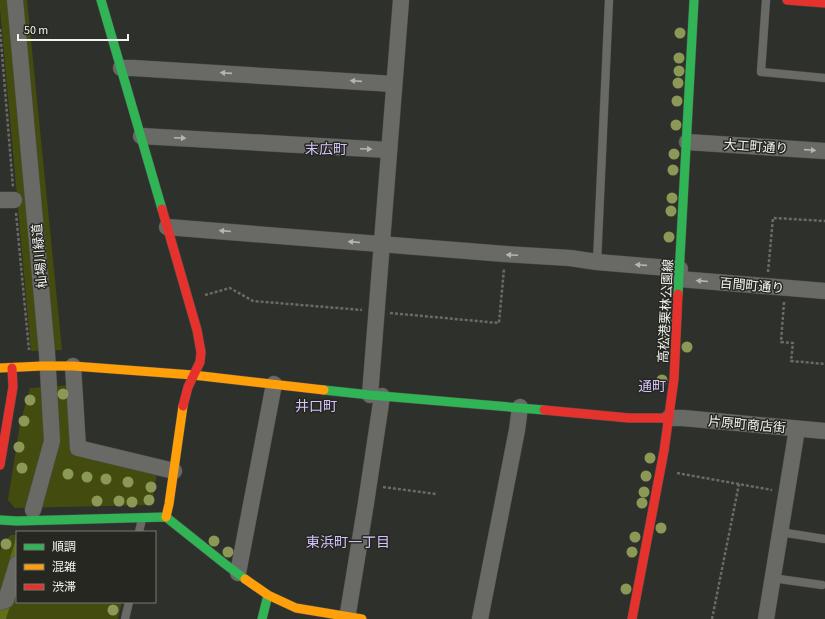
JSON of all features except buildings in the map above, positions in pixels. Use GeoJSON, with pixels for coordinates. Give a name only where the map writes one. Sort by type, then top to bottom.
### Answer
{"type":"FeatureCollection","features":[{"type":"Feature","properties":{"kind":"street","name":"杣場川緑道"},"geometry":{"type":"LineString","coordinates":[[14,0],[47,353],[52,441],[33,510]]}},
{"type":"Feature","properties":{"kind":"street"},"geometry":{"type":"LineString","coordinates":[[101,0],[168,227],[197,330],[201,352],[200,362],[188,387],[183,406],[166,517]]}},
{"type":"Feature","properties":{"kind":"street"},"geometry":{"type":"LineString","coordinates":[[0,520],[17,521],[166,517],[225,564],[268,595],[296,608],[352,618],[369,485],[376,395],[377,311],[401,0]]}},
{"type":"Feature","properties":{"kind":"street","name":"高松港栗林公園線"},"geometry":{"type":"LineString","coordinates":[[632,619],[664,451],[674,379],[694,0]]}},
{"type":"Feature","properties":{"kind":"street"},"geometry":{"type":"LineString","coordinates":[[787,0],[825,3]]}},
{"type":"Feature","properties":{"kind":"street"},"geometry":{"type":"LineString","coordinates":[[121,68],[394,84]]}},
{"type":"Feature","properties":{"kind":"street"},"geometry":{"type":"LineString","coordinates":[[141,136],[389,150]]}},
{"type":"Feature","properties":{"kind":"street","name":"大工町通り"},"geometry":{"type":"LineString","coordinates":[[687,142],[825,151]]}},
{"type":"Feature","properties":{"kind":"street","name":"百間町通り"},"geometry":{"type":"LineString","coordinates":[[168,227],[570,258],[767,286],[825,291]]}},
{"type":"Feature","properties":{"kind":"street"},"geometry":{"type":"LineString","coordinates":[[73,366],[78,448],[174,471]]}},
{"type":"Feature","properties":{"kind":"street"},"geometry":{"type":"LineString","coordinates":[[0,368],[73,366],[193,375],[376,395],[637,418],[669,418]]}},
{"type":"Feature","properties":{"kind":"street"},"geometry":{"type":"LineString","coordinates":[[0,465],[13,387],[12,368]]}},
{"type":"Feature","properties":{"kind":"street"},"geometry":{"type":"LineString","coordinates":[[238,573],[274,384]]}},
{"type":"Feature","properties":{"kind":"street"},"geometry":{"type":"LineString","coordinates":[[480,619],[520,407]]}},
{"type":"Feature","properties":{"kind":"street","name":"片原町商店街"},"geometry":{"type":"LineString","coordinates":[[669,418],[825,431]]}},
{"type":"Feature","properties":{"kind":"street"},"geometry":{"type":"LineString","coordinates":[[766,619],[796,429]]}},
{"type":"Feature","properties":{"kind":"street"},"geometry":{"type":"LineString","coordinates":[[0,602],[6,600],[16,567]]}},
{"type":"Feature","properties":{"kind":"street"},"geometry":{"type":"LineString","coordinates":[[262,619],[268,595]]}},
{"type":"Feature","properties":{"kind":"lane"},"geometry":{"type":"LineString","coordinates":[[597,262],[609,0]]}},
{"type":"Feature","properties":{"kind":"lane"},"geometry":{"type":"LineString","coordinates":[[766,0],[761,72],[825,78]]}},
{"type":"Feature","properties":{"kind":"lane"},"geometry":{"type":"LineString","coordinates":[[139,531],[142,518]]}},
{"type":"Feature","properties":{"kind":"lane"},"geometry":{"type":"LineString","coordinates":[[780,532],[825,539]]}},
{"type":"Feature","properties":{"kind":"lane"},"geometry":{"type":"LineString","coordinates":[[772,578],[822,585]]}},
{"type":"Feature","properties":{"kind":"lane"},"geometry":{"type":"LineString","coordinates":[[125,619],[129,603]]}},
{"type":"Feature","properties":{"kind":"path"},"geometry":{"type":"LineString","coordinates":[[767,286],[772,218],[825,221]]}},
{"type":"Feature","properties":{"kind":"path"},"geometry":{"type":"LineString","coordinates":[[201,296],[230,288],[253,301],[499,323],[505,254]]}},
{"type":"Feature","properties":{"kind":"path"},"geometry":{"type":"LineString","coordinates":[[785,288],[781,342],[793,343],[791,361],[825,364]]}},
{"type":"Feature","properties":{"kind":"path"},"geometry":{"type":"LineString","coordinates":[[676,473],[786,493]]}},
{"type":"Feature","properties":{"kind":"path"},"geometry":{"type":"LineString","coordinates":[[712,619],[739,484]]}},
{"type":"Feature","properties":{"kind":"path"},"geometry":{"type":"LineString","coordinates":[[369,485],[436,494]]}},
{"type":"Feature","properties":{"kind":"shaded area"},"geometry":{"type":"Polygon","coordinates":[[[0,0],[27,0],[62,350],[31,351],[0,0]]]}},
{"type":"Feature","properties":{"kind":"shaded area"},"geometry":{"type":"Polygon","coordinates":[[[71,385],[76,452],[157,472],[152,505],[15,508],[8,500],[20,424],[30,388],[71,385]]]}},
{"type":"Feature","properties":{"kind":"shaded area"},"geometry":{"type":"Polygon","coordinates":[[[11,535],[16,535],[16,603],[122,603],[118,619],[0,619],[0,552],[2,543],[11,535]]]}},
{"type":"Feature","properties":{"kind":"shaded area"},"geometry":{"type":"Polygon","coordinates":[[[16,538],[16,586],[6,619],[0,619],[0,592],[16,538]]]}},
{"type":"Feature","properties":{"kind":"traffic: fast"},"geometry":{"type":"LineString","coordinates":[[101,0],[162,209]]}},
{"type":"Feature","properties":{"kind":"traffic: fast"},"geometry":{"type":"LineString","coordinates":[[678,294],[694,0]]}},
{"type":"Feature","properties":{"kind":"traffic: fast"},"geometry":{"type":"LineString","coordinates":[[324,390],[544,410]]}},
{"type":"Feature","properties":{"kind":"traffic: fast"},"geometry":{"type":"LineString","coordinates":[[0,520],[17,521],[166,517],[245,579]]}},
{"type":"Feature","properties":{"kind":"traffic: fast"},"geometry":{"type":"LineString","coordinates":[[262,619],[268,595]]}},
{"type":"Feature","properties":{"kind":"traffic: slow"},"geometry":{"type":"LineString","coordinates":[[0,368],[73,366],[193,375],[324,390]]}},
{"type":"Feature","properties":{"kind":"traffic: slow"},"geometry":{"type":"LineString","coordinates":[[166,517],[183,406]]}},
{"type":"Feature","properties":{"kind":"traffic: slow"},"geometry":{"type":"LineString","coordinates":[[245,579],[268,595],[296,608],[362,619]]}},
{"type":"Feature","properties":{"kind":"traffic: jam"},"geometry":{"type":"LineString","coordinates":[[787,0],[825,3]]}},
{"type":"Feature","properties":{"kind":"traffic: jam"},"geometry":{"type":"LineString","coordinates":[[162,209],[197,330],[201,352],[200,362],[188,387],[183,406]]}},
{"type":"Feature","properties":{"kind":"traffic: jam"},"geometry":{"type":"LineString","coordinates":[[632,619],[664,451],[674,379],[678,294]]}},
{"type":"Feature","properties":{"kind":"traffic: jam"},"geometry":{"type":"LineString","coordinates":[[0,465],[13,387],[12,368]]}},
{"type":"Feature","properties":{"kind":"traffic: jam"},"geometry":{"type":"LineString","coordinates":[[544,410],[629,418],[669,418]]}},
{"type":"Feature","properties":{"kind":"district","name":"末広町"},"geometry":{"type":"Point","coordinates":[326,149]}},
{"type":"Feature","properties":{"kind":"district","name":"通町"},"geometry":{"type":"Point","coordinates":[652,386]}},
{"type":"Feature","properties":{"kind":"district","name":"井口町"},"geometry":{"type":"Point","coordinates":[316,406]}},
{"type":"Feature","properties":{"kind":"district","name":"東浜町一丁目"},"geometry":{"type":"Point","coordinates":[348,542]}}]}
